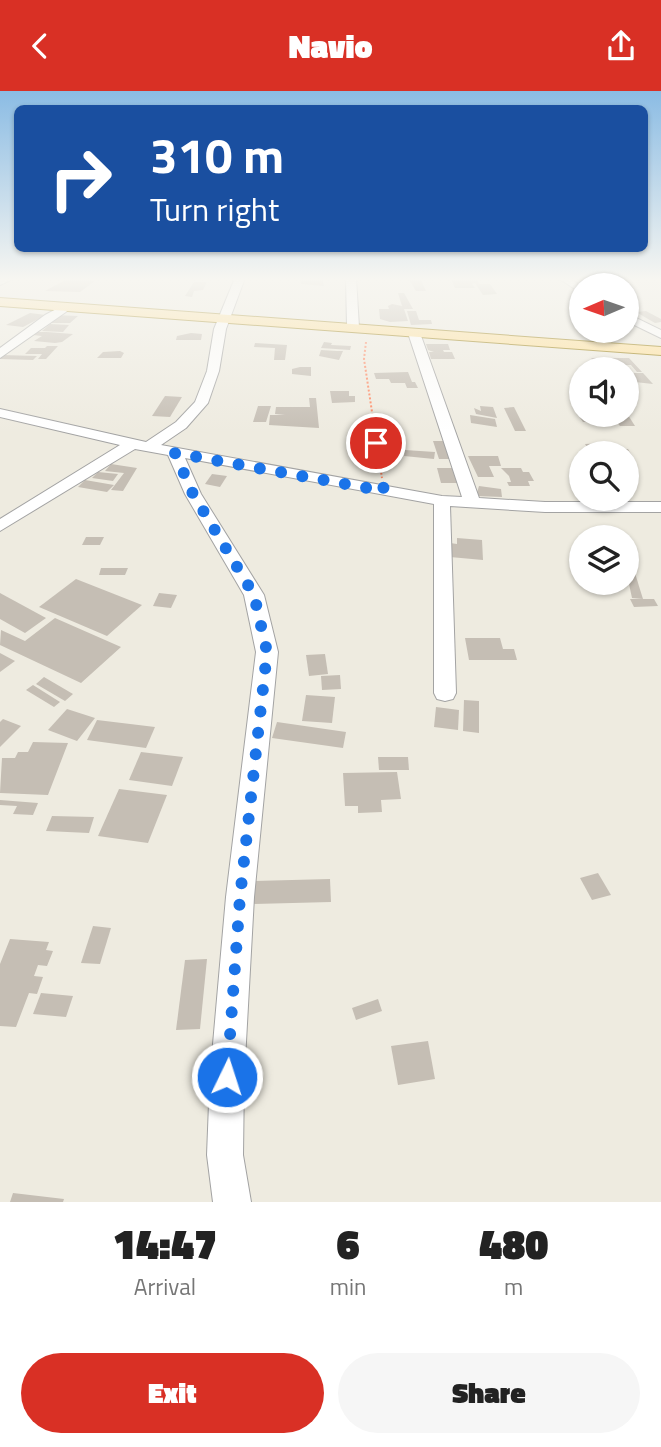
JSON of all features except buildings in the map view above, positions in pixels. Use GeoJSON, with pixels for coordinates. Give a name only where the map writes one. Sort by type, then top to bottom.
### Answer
{"type":"FeatureCollection","features":[{"type":"Feature","properties":{"kind":"main road"},"geometry":{"type":"LineString","coordinates":[[378,330],[661,351]]}},
{"type":"Feature","properties":{"kind":"street"},"geometry":{"type":"LineString","coordinates":[[0,354],[32,330]]}},
{"type":"Feature","properties":{"kind":"street"},"geometry":{"type":"LineString","coordinates":[[0,526],[181,425],[201,403],[213,371],[220,330]]}},
{"type":"Feature","properties":{"kind":"street"},"geometry":{"type":"LineString","coordinates":[[414,333],[422,363],[472,502]]}},
{"type":"Feature","properties":{"kind":"street"},"geometry":{"type":"LineString","coordinates":[[0,413],[175,453],[442,501],[545,507],[661,506]]}},
{"type":"Feature","properties":{"kind":"street"},"geometry":{"type":"LineString","coordinates":[[175,453],[193,494],[254,595],[267,652],[240,897],[227,1077],[225,1155],[232,1202]]}},
{"type":"Feature","properties":{"kind":"street"},"geometry":{"type":"LineString","coordinates":[[442,501],[445,693]]}},
{"type":"Feature","properties":{"kind":"path"},"geometry":{"type":"LineString","coordinates":[[368,330],[364,359],[384,491]]}},
{"type":"Feature","properties":{"kind":"route"},"geometry":{"type":"LineString","coordinates":[[227,1077],[240,897],[267,652],[254,595],[193,494],[175,453],[384,491],[376,443]]}}]}
